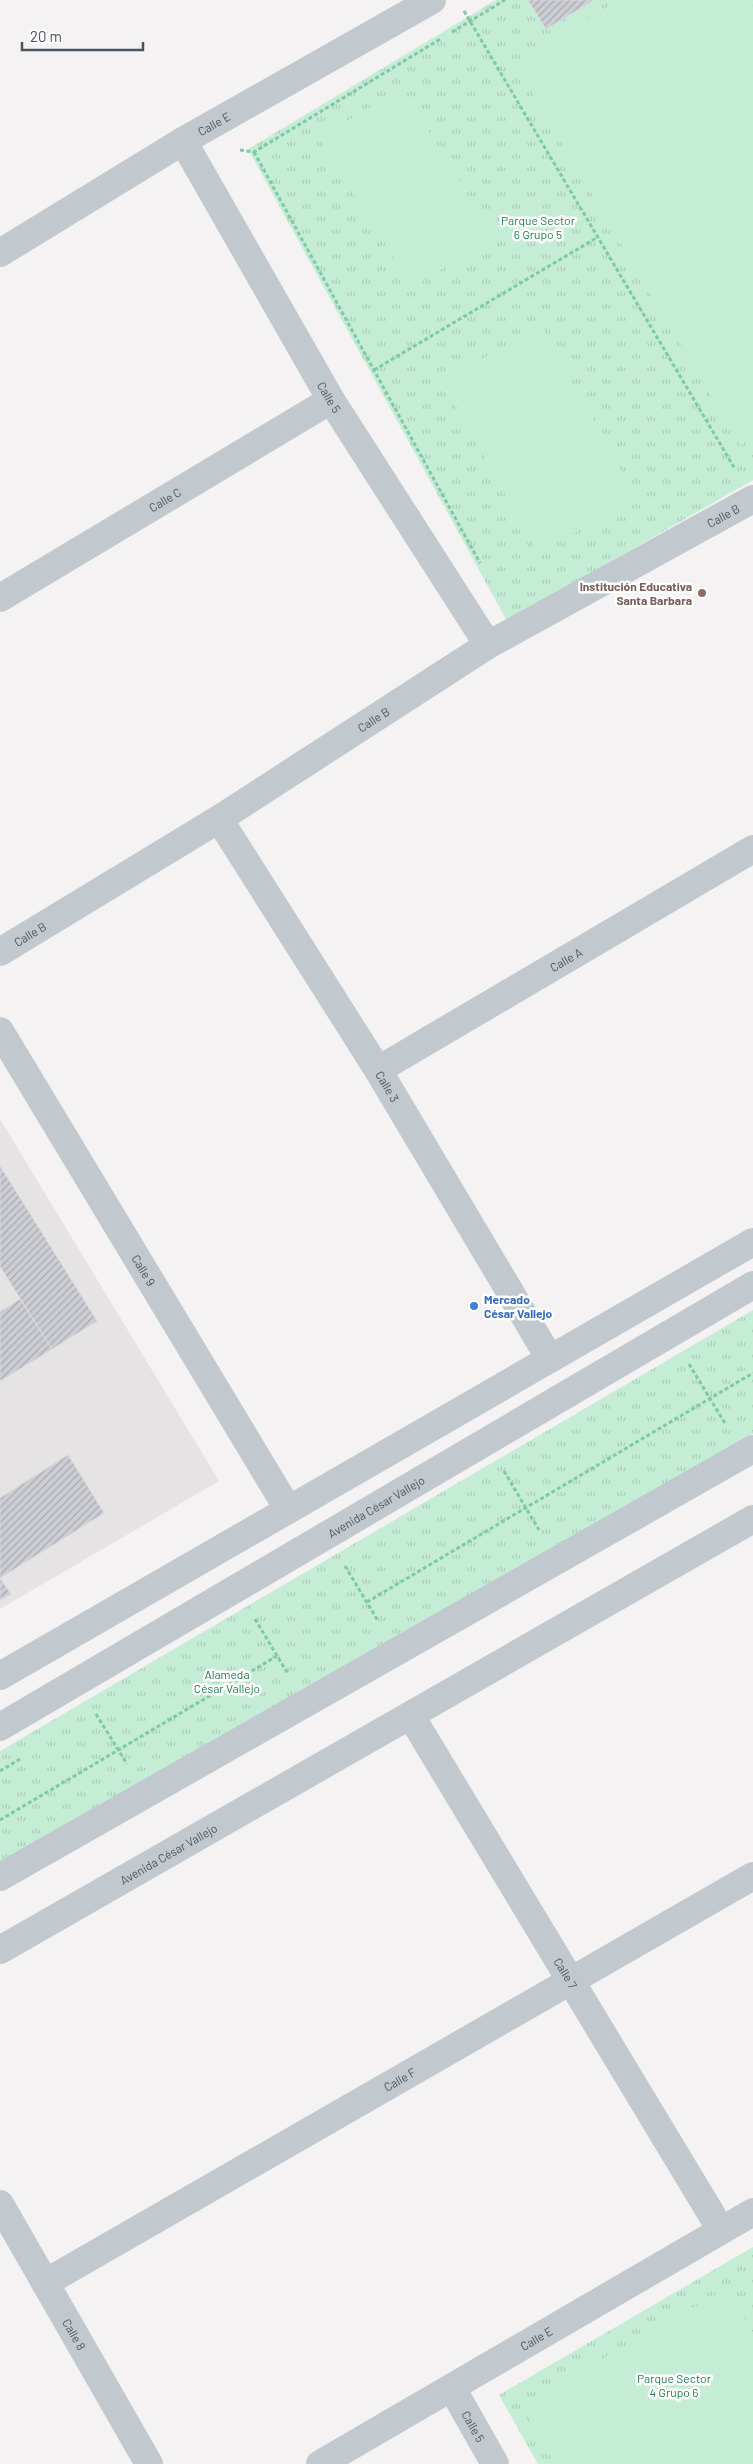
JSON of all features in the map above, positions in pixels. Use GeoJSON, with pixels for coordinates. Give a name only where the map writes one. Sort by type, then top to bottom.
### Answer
{"type":"FeatureCollection","features":[{"type":"Feature","properties":{"kind":"street","name":"Calle E"},"geometry":{"type":"LineString","coordinates":[[0,253],[183,141],[432,0]]}},
{"type":"Feature","properties":{"kind":"street","name":"Calle 5"},"geometry":{"type":"LineString","coordinates":[[183,141],[331,400],[488,645]]}},
{"type":"Feature","properties":{"kind":"street","name":"Calle C"},"geometry":{"type":"LineString","coordinates":[[0,598],[331,400]]}},
{"type":"Feature","properties":{"kind":"street","name":"Calle B"},"geometry":{"type":"LineString","coordinates":[[0,952],[220,819],[488,645],[750,507]]}},
{"type":"Feature","properties":{"kind":"street","name":"Calle 3"},"geometry":{"type":"LineString","coordinates":[[220,819],[378,1070],[550,1359]]}},
{"type":"Feature","properties":{"kind":"street","name":"Calle A"},"geometry":{"type":"LineString","coordinates":[[378,1070],[753,850]]}},
{"type":"Feature","properties":{"kind":"street","name":"Calle 9"},"geometry":{"type":"LineString","coordinates":[[0,1031],[288,1509]]}},
{"type":"Feature","properties":{"kind":"street"},"geometry":{"type":"LineString","coordinates":[[0,1676],[753,1242]]}},
{"type":"Feature","properties":{"kind":"street","name":"Avenida César Vallejo"},"geometry":{"type":"LineString","coordinates":[[0,1727],[753,1285]]}},
{"type":"Feature","properties":{"kind":"street"},"geometry":{"type":"LineString","coordinates":[[0,1877],[753,1449]]}},
{"type":"Feature","properties":{"kind":"street","name":"Avenida César Vallejo"},"geometry":{"type":"LineString","coordinates":[[0,1950],[753,1519]]}},
{"type":"Feature","properties":{"kind":"street","name":"Calle 7"},"geometry":{"type":"LineString","coordinates":[[411,1716],[722,2230]]}},
{"type":"Feature","properties":{"kind":"street","name":"Calle F"},"geometry":{"type":"LineString","coordinates":[[45,2283],[572,1982],[753,1876]]}},
{"type":"Feature","properties":{"kind":"street","name":"Calle 8"},"geometry":{"type":"LineString","coordinates":[[0,2204],[149,2464]]}},
{"type":"Feature","properties":{"kind":"street","name":"Calle E"},"geometry":{"type":"LineString","coordinates":[[320,2464],[753,2212]]}},
{"type":"Feature","properties":{"kind":"street","name":"Calle 5"},"geometry":{"type":"LineString","coordinates":[[452,2388],[495,2464]]}},
{"type":"Feature","properties":{"kind":"path"},"geometry":{"type":"LineString","coordinates":[[484,570],[254,152],[505,0]]}},
{"type":"Feature","properties":{"kind":"path"},"geometry":{"type":"LineString","coordinates":[[462,7],[741,479],[750,507]]}},
{"type":"Feature","properties":{"kind":"path"},"geometry":{"type":"LineString","coordinates":[[374,370],[598,237]]}},
{"type":"Feature","properties":{"kind":"path"},"geometry":{"type":"LineString","coordinates":[[687,1361],[728,1428]]}},
{"type":"Feature","properties":{"kind":"path"},"geometry":{"type":"LineString","coordinates":[[367,1602],[753,1373]]}},
{"type":"Feature","properties":{"kind":"path"},"geometry":{"type":"LineString","coordinates":[[503,1471],[542,1537]]}},
{"type":"Feature","properties":{"kind":"path"},"geometry":{"type":"LineString","coordinates":[[345,1566],[383,1628]]}},
{"type":"Feature","properties":{"kind":"path"},"geometry":{"type":"LineString","coordinates":[[255,1619],[292,1681]]}},
{"type":"Feature","properties":{"kind":"path"},"geometry":{"type":"LineString","coordinates":[[0,1820],[277,1656]]}},
{"type":"Feature","properties":{"kind":"path"},"geometry":{"type":"LineString","coordinates":[[96,1714],[128,1766]]}},
{"type":"Feature","properties":{"kind":"shaded area"},"geometry":{"type":"Polygon","coordinates":[[[0,1119],[219,1481],[0,1609],[0,1119]]]}},
{"type":"Feature","properties":{"kind":"green space","name":"Parque Sector 6 Grupo 5"},"geometry":{"type":"Polygon","coordinates":[[[496,0],[753,0],[753,480],[507,621],[248,149],[496,0]]]}},
{"type":"Feature","properties":{"kind":"green space"},"geometry":{"type":"Polygon","coordinates":[[[619,0],[750,0],[753,6],[753,438],[740,445],[514,62],[619,0]]]}},
{"type":"Feature","properties":{"kind":"green space"},"geometry":{"type":"Polygon","coordinates":[[[402,88],[494,237],[412,287],[319,138],[402,88]]]}},
{"type":"Feature","properties":{"kind":"green space"},"geometry":{"type":"Polygon","coordinates":[[[541,326],[637,498],[538,553],[442,381],[541,326]]]}},
{"type":"Feature","properties":{"kind":"green space","name":"Alameda César Vallejo"},"geometry":{"type":"Polygon","coordinates":[[[753,1310],[753,1434],[0,1876],[0,1751],[753,1310]]]}},
{"type":"Feature","properties":{"kind":"green space","name":"Parque Sector 4 Grupo 6"},"geometry":{"type":"Polygon","coordinates":[[[753,2247],[753,2464],[538,2464],[499,2395],[753,2247]]]}},
{"type":"Feature","properties":{"kind":"green space","name":"Parque Sector 4 Grupo 6"},"geometry":{"type":"Polygon","coordinates":[[[727,2288],[753,2333],[753,2464],[555,2464],[521,2405],[727,2288]]]}},
{"type":"Feature","properties":{"kind":"building"},"geometry":{"type":"Polygon","coordinates":[[[528,0],[594,0],[546,29],[528,0]]]}},
{"type":"Feature","properties":{"kind":"building"},"geometry":{"type":"Polygon","coordinates":[[[0,1166],[97,1321],[52,1349],[0,1266],[0,1166]]]}},
{"type":"Feature","properties":{"kind":"building"},"geometry":{"type":"Polygon","coordinates":[[[20,1299],[52,1349],[0,1381],[0,1312],[20,1299]]]}},
{"type":"Feature","properties":{"kind":"building"},"geometry":{"type":"Polygon","coordinates":[[[68,1455],[104,1513],[0,1578],[0,1498],[68,1455]]]}},
{"type":"Feature","properties":{"kind":"building"},"geometry":{"type":"Polygon","coordinates":[[[0,1578],[11,1594],[0,1600],[0,1578]]]}},
{"type":"Feature","properties":{"kind":"place","name":"Institución Educativa Santa Barbara"},"geometry":{"type":"Point","coordinates":[702,593]}},
{"type":"Feature","properties":{"kind":"place","name":"Mercado César Vallejo"},"geometry":{"type":"Point","coordinates":[474,1306]}}]}
